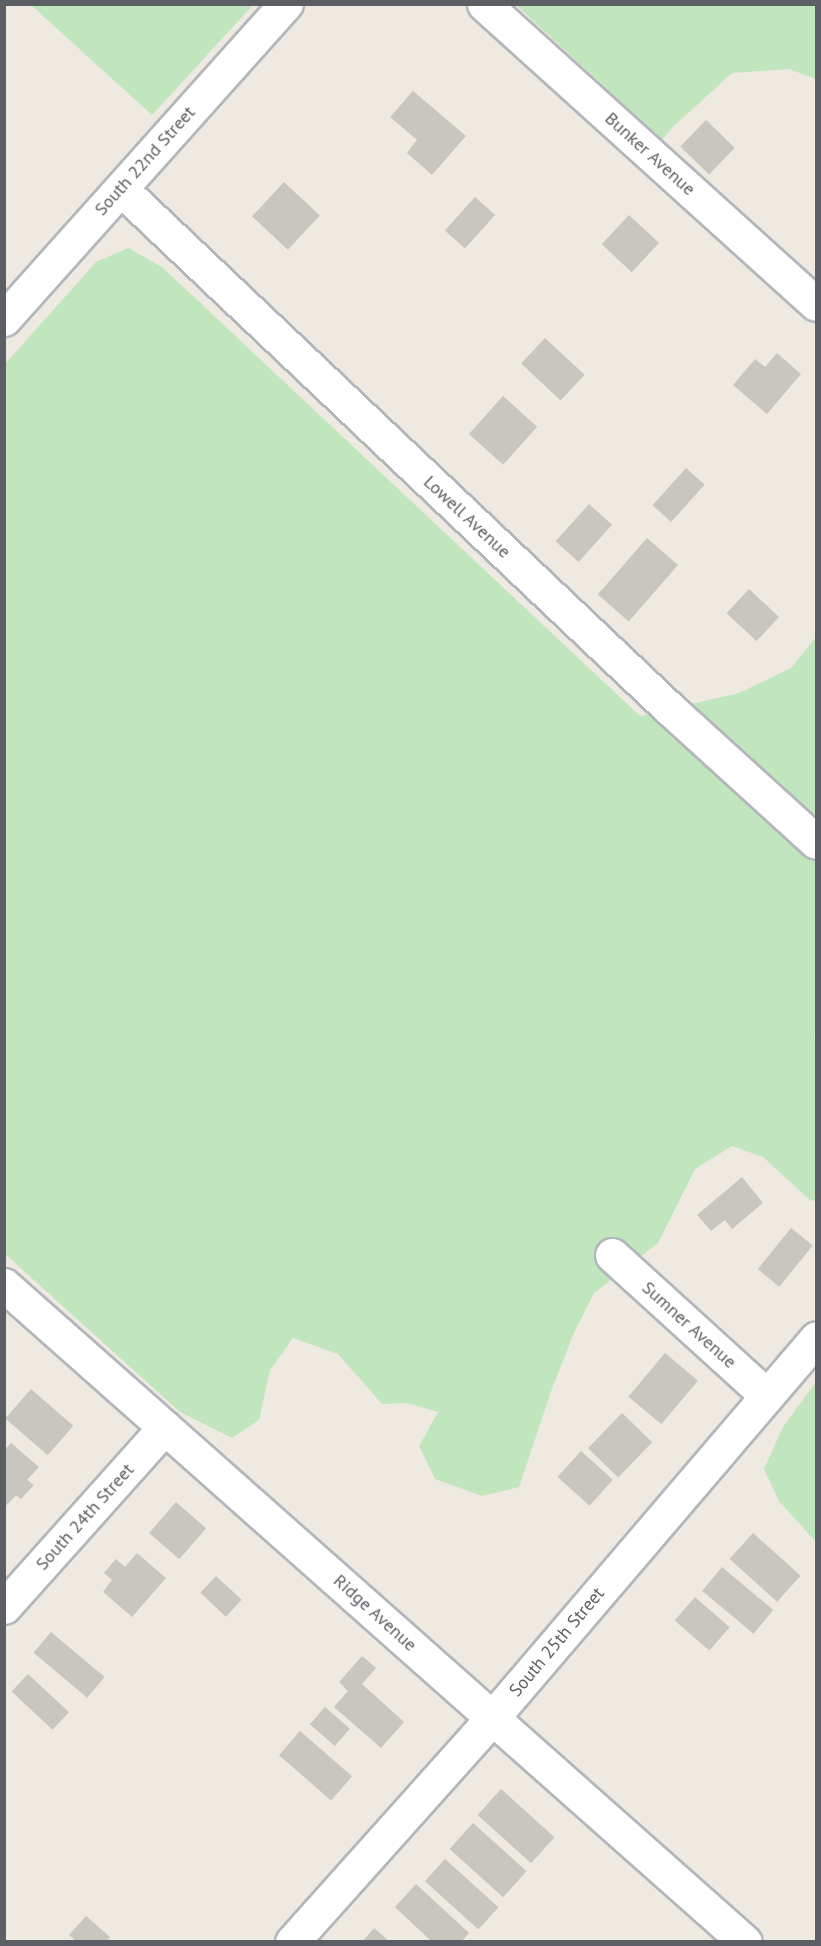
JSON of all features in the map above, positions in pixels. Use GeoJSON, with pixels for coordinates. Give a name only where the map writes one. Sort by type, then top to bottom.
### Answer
{"type":"FeatureCollection","features":[{"type":"Feature","properties":{"kind":"street","name":"South 22nd Street"},"geometry":{"type":"LineString","coordinates":[[4,319],[286,4]]}},
{"type":"Feature","properties":{"kind":"street","name":"Bunker Avenue"},"geometry":{"type":"LineString","coordinates":[[484,4],[816,304]]}},
{"type":"Feature","properties":{"kind":"street","name":"Lowell Avenue"},"geometry":{"type":"LineString","coordinates":[[121,189],[670,709],[816,842]]}},
{"type":"Feature","properties":{"kind":"street","name":"Sumner Avenue"},"geometry":{"type":"LineString","coordinates":[[612,1255],[765,1394]]}},
{"type":"Feature","properties":{"kind":"street","name":"Ridge Avenue"},"geometry":{"type":"LineString","coordinates":[[4,1285],[745,1941]]}},
{"type":"Feature","properties":{"kind":"street","name":"South 25th Street"},"geometry":{"type":"LineString","coordinates":[[292,1941],[492,1718],[765,1394],[816,1338]]}},
{"type":"Feature","properties":{"kind":"street","name":"South 24th Street"},"geometry":{"type":"LineString","coordinates":[[4,1607],[165,1427]]}},
{"type":"Feature","properties":{"kind":"green space"},"geometry":{"type":"Polygon","coordinates":[[[31,5],[253,5],[152,115],[31,5]]]}},
{"type":"Feature","properties":{"kind":"green space"},"geometry":{"type":"Polygon","coordinates":[[[516,5],[816,5],[816,79],[789,69],[732,73],[674,126],[662,140],[516,5]]]}},
{"type":"Feature","properties":{"kind":"green space"},"geometry":{"type":"Polygon","coordinates":[[[128,248],[162,267],[640,716],[739,693],[791,668],[816,637],[816,1036],[814,1040],[816,1042],[816,1201],[810,1200],[763,1157],[732,1146],[695,1169],[658,1243],[594,1293],[574,1333],[553,1386],[519,1487],[482,1496],[435,1479],[419,1446],[438,1412],[407,1403],[382,1404],[338,1354],[293,1338],[270,1370],[259,1420],[232,1438],[180,1412],[5,1254],[5,364],[96,262],[128,248]]]}},
{"type":"Feature","properties":{"kind":"green space"},"geometry":{"type":"Polygon","coordinates":[[[816,1382],[816,1542],[779,1501],[764,1469],[783,1427],[816,1382]]]}},
{"type":"Feature","properties":{"kind":"building"},"geometry":{"type":"Polygon","coordinates":[[[413,91],[466,136],[432,175],[407,153],[417,140],[390,117],[413,91]]]}},
{"type":"Feature","properties":{"kind":"building"},"geometry":{"type":"Polygon","coordinates":[[[706,120],[735,148],[709,174],[680,147],[706,120]]]}},
{"type":"Feature","properties":{"kind":"building"},"geometry":{"type":"Polygon","coordinates":[[[284,182],[320,215],[288,250],[252,216],[284,182]]]}},
{"type":"Feature","properties":{"kind":"building"},"geometry":{"type":"Polygon","coordinates":[[[475,197],[495,215],[465,249],[445,230],[475,197]]]}},
{"type":"Feature","properties":{"kind":"building"},"geometry":{"type":"Polygon","coordinates":[[[629,215],[659,243],[632,272],[602,244],[629,215]]]}},
{"type":"Feature","properties":{"kind":"building"},"geometry":{"type":"Polygon","coordinates":[[[545,338],[584,375],[561,400],[521,364],[545,338]]]}},
{"type":"Feature","properties":{"kind":"building"},"geometry":{"type":"Polygon","coordinates":[[[777,353],[801,374],[767,414],[733,385],[755,359],[765,367],[777,353]]]}},
{"type":"Feature","properties":{"kind":"building"},"geometry":{"type":"Polygon","coordinates":[[[503,396],[537,427],[503,465],[469,434],[503,396]]]}},
{"type":"Feature","properties":{"kind":"building"},"geometry":{"type":"Polygon","coordinates":[[[686,468],[705,485],[671,522],[653,505],[686,468]]]}},
{"type":"Feature","properties":{"kind":"building"},"geometry":{"type":"Polygon","coordinates":[[[589,504],[612,525],[579,562],[556,541],[589,504]]]}},
{"type":"Feature","properties":{"kind":"building"},"geometry":{"type":"Polygon","coordinates":[[[647,538],[678,565],[629,622],[598,595],[647,538]]]}},
{"type":"Feature","properties":{"kind":"building"},"geometry":{"type":"Polygon","coordinates":[[[749,589],[779,617],[756,641],[726,613],[749,589]]]}},
{"type":"Feature","properties":{"kind":"building"},"geometry":{"type":"Polygon","coordinates":[[[742,1177],[763,1203],[732,1229],[725,1220],[711,1231],[697,1215],[742,1177]]]}},
{"type":"Feature","properties":{"kind":"building"},"geometry":{"type":"Polygon","coordinates":[[[791,1228],[813,1246],[779,1287],[758,1269],[791,1228]]]}},
{"type":"Feature","properties":{"kind":"building"},"geometry":{"type":"Polygon","coordinates":[[[665,1353],[698,1381],[661,1424],[628,1397],[665,1353]]]}},
{"type":"Feature","properties":{"kind":"building"},"geometry":{"type":"Polygon","coordinates":[[[31,1389],[73,1426],[48,1455],[5,1418],[31,1389]]]}},
{"type":"Feature","properties":{"kind":"building"},"geometry":{"type":"Polygon","coordinates":[[[622,1413],[652,1442],[618,1477],[588,1448],[622,1413]]]}},
{"type":"Feature","properties":{"kind":"building"},"geometry":{"type":"Polygon","coordinates":[[[11,1443],[39,1467],[27,1480],[34,1485],[21,1499],[16,1495],[7,1505],[4,1502],[4,1450],[11,1443]]]}},
{"type":"Feature","properties":{"kind":"building"},"geometry":{"type":"Polygon","coordinates":[[[581,1451],[613,1480],[590,1506],[558,1477],[581,1451]]]}},
{"type":"Feature","properties":{"kind":"building"},"geometry":{"type":"Polygon","coordinates":[[[176,1502],[206,1528],[179,1559],[149,1533],[176,1502]]]}},
{"type":"Feature","properties":{"kind":"building"},"geometry":{"type":"Polygon","coordinates":[[[753,1533],[801,1576],[777,1602],[730,1559],[753,1533]]]}},
{"type":"Feature","properties":{"kind":"building"},"geometry":{"type":"Polygon","coordinates":[[[137,1553],[166,1578],[132,1617],[103,1592],[112,1580],[104,1573],[116,1559],[125,1567],[137,1553]]]}},
{"type":"Feature","properties":{"kind":"building"},"geometry":{"type":"Polygon","coordinates":[[[722,1567],[773,1610],[753,1634],[702,1591],[722,1567]]]}},
{"type":"Feature","properties":{"kind":"building"},"geometry":{"type":"Polygon","coordinates":[[[216,1576],[242,1600],[226,1617],[200,1593],[216,1576]]]}},
{"type":"Feature","properties":{"kind":"building"},"geometry":{"type":"Polygon","coordinates":[[[695,1597],[730,1627],[709,1651],[675,1620],[695,1597]]]}},
{"type":"Feature","properties":{"kind":"building"},"geometry":{"type":"Polygon","coordinates":[[[51,1632],[105,1677],[87,1698],[34,1653],[51,1632]]]}},
{"type":"Feature","properties":{"kind":"building"},"geometry":{"type":"Polygon","coordinates":[[[362,1656],[376,1668],[362,1684],[404,1722],[381,1748],[334,1707],[348,1691],[339,1682],[362,1656]]]}},
{"type":"Feature","properties":{"kind":"building"},"geometry":{"type":"Polygon","coordinates":[[[28,1674],[69,1712],[53,1730],[12,1692],[28,1674]]]}},
{"type":"Feature","properties":{"kind":"building"},"geometry":{"type":"Polygon","coordinates":[[[325,1707],[350,1729],[335,1746],[310,1724],[325,1707]]]}},
{"type":"Feature","properties":{"kind":"building"},"geometry":{"type":"Polygon","coordinates":[[[300,1731],[352,1776],[331,1800],[279,1755],[300,1731]]]}},
{"type":"Feature","properties":{"kind":"building"},"geometry":{"type":"Polygon","coordinates":[[[501,1789],[555,1837],[531,1863],[478,1815],[501,1789]]]}},
{"type":"Feature","properties":{"kind":"building"},"geometry":{"type":"Polygon","coordinates":[[[473,1823],[527,1871],[503,1897],[450,1849],[473,1823]]]}},
{"type":"Feature","properties":{"kind":"building"},"geometry":{"type":"Polygon","coordinates":[[[445,1859],[499,1907],[478,1929],[425,1881],[445,1859]]]}},
{"type":"Feature","properties":{"kind":"building"},"geometry":{"type":"Polygon","coordinates":[[[416,1884],[469,1933],[461,1942],[432,1942],[395,1907],[416,1884]]]}},
{"type":"Feature","properties":{"kind":"building"},"geometry":{"type":"Polygon","coordinates":[[[86,1916],[110,1937],[106,1942],[77,1942],[69,1935],[86,1916]]]}},
{"type":"Feature","properties":{"kind":"building"},"geometry":{"type":"Polygon","coordinates":[[[374,1928],[390,1942],[362,1942],[374,1928]]]}}]}
